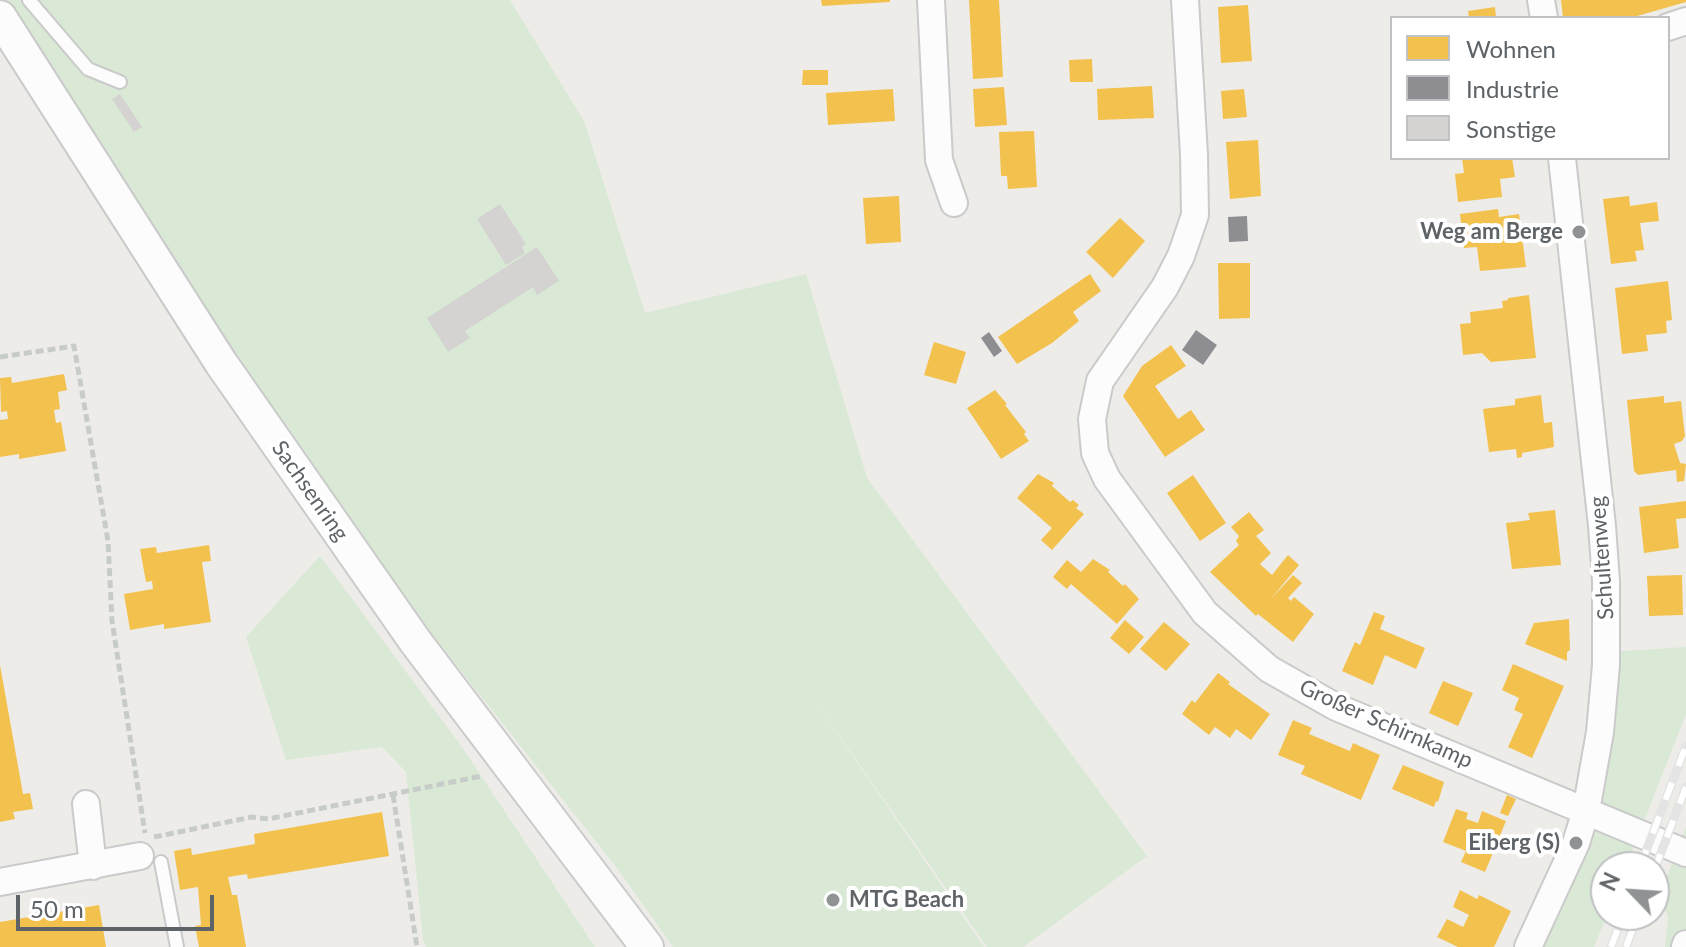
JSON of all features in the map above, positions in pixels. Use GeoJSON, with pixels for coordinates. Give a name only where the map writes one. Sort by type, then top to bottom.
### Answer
{"type":"FeatureCollection","features":[{"type":"Feature","properties":{"kind":"street"},"geometry":{"type":"LineString","coordinates":[[931,0],[939,160],[954,203]]}},
{"type":"Feature","properties":{"kind":"street","name":"Großer Schirnkamp"},"geometry":{"type":"LineString","coordinates":[[1185,0],[1195,215],[1181,256],[1165,287],[1100,381],[1092,419],[1095,453],[1107,479],[1205,613],[1269,669],[1336,707],[1686,853]]}},
{"type":"Feature","properties":{"kind":"street","name":"Sachsenring"},"geometry":{"type":"LineString","coordinates":[[0,17],[221,363],[415,641],[647,947]]}},
{"type":"Feature","properties":{"kind":"street","name":"Schultenweg"},"geometry":{"type":"LineString","coordinates":[[1528,947],[1576,843],[1586,811],[1600,732],[1606,665],[1606,581],[1562,160]]}},
{"type":"Feature","properties":{"kind":"street"},"geometry":{"type":"LineString","coordinates":[[86,804],[93,866]]}},
{"type":"Feature","properties":{"kind":"street"},"geometry":{"type":"LineString","coordinates":[[0,882],[151,859]]}},
{"type":"Feature","properties":{"kind":"lane"},"geometry":{"type":"LineString","coordinates":[[29,0],[88,69],[120,82]]}},
{"type":"Feature","properties":{"kind":"lane"},"geometry":{"type":"LineString","coordinates":[[151,859],[177,947]]}},
{"type":"Feature","properties":{"kind":"path"},"geometry":{"type":"LineString","coordinates":[[0,357],[74,346],[108,541],[112,621],[146,839],[252,817],[268,819],[514,769]]}},
{"type":"Feature","properties":{"kind":"path"},"geometry":{"type":"LineString","coordinates":[[393,795],[417,947]]}},
{"type":"Feature","properties":{"kind":"green space"},"geometry":{"type":"Polygon","coordinates":[[[7,0],[510,0],[584,121],[645,313],[806,274],[867,478],[1147,856],[1023,947],[987,947],[797,675],[984,947],[673,947],[617,868],[423,623],[232,356],[7,0]]]}},
{"type":"Feature","properties":{"kind":"green space"},"geometry":{"type":"Polygon","coordinates":[[[320,556],[462,747],[595,947],[426,947],[406,772],[382,747],[286,760],[246,637],[320,556]]]}},
{"type":"Feature","properties":{"kind":"green space"},"geometry":{"type":"Polygon","coordinates":[[[1686,647],[1686,714],[1632,851],[1590,851],[1590,931],[1600,931],[1594,947],[1528,947],[1576,843],[1607,652],[1686,647]]]}},
{"type":"Feature","properties":{"kind":"green space"},"geometry":{"type":"Polygon","coordinates":[[[1686,827],[1686,947],[1665,947],[1667,931],[1670,931],[1670,868],[1686,827]]]}},
{"type":"Feature","properties":{"kind":"building: Wohnen"},"geometry":{"type":"Polygon","coordinates":[[[821,0],[890,0],[890,2],[822,6],[821,0]]]}},
{"type":"Feature","properties":{"kind":"building: Wohnen"},"geometry":{"type":"Polygon","coordinates":[[[969,0],[999,0],[1003,77],[973,79],[969,0]]]}},
{"type":"Feature","properties":{"kind":"building: Wohnen"},"geometry":{"type":"Polygon","coordinates":[[[1561,0],[1686,0],[1637,16],[1563,16],[1561,0]]]}},
{"type":"Feature","properties":{"kind":"building: Wohnen"},"geometry":{"type":"Polygon","coordinates":[[[1248,5],[1252,61],[1221,63],[1218,7],[1248,5]]]}},
{"type":"Feature","properties":{"kind":"building: Wohnen"},"geometry":{"type":"Polygon","coordinates":[[[1495,7],[1496,16],[1469,16],[1468,11],[1495,7]]]}},
{"type":"Feature","properties":{"kind":"building: Wohnen"},"geometry":{"type":"Polygon","coordinates":[[[1092,59],[1093,82],[1070,82],[1069,60],[1092,59]]]}},
{"type":"Feature","properties":{"kind":"building: Wohnen"},"geometry":{"type":"Polygon","coordinates":[[[803,70],[828,70],[828,85],[802,85],[803,70]]]}},
{"type":"Feature","properties":{"kind":"building: Wohnen"},"geometry":{"type":"Polygon","coordinates":[[[1152,86],[1154,118],[1098,120],[1097,89],[1152,86]]]}},
{"type":"Feature","properties":{"kind":"building: Wohnen"},"geometry":{"type":"Polygon","coordinates":[[[1004,87],[1007,125],[975,127],[973,89],[1004,87]]]}},
{"type":"Feature","properties":{"kind":"building: Wohnen"},"geometry":{"type":"Polygon","coordinates":[[[893,89],[895,121],[828,125],[826,93],[893,89]]]}},
{"type":"Feature","properties":{"kind":"building: Wohnen"},"geometry":{"type":"Polygon","coordinates":[[[1244,89],[1247,117],[1223,119],[1221,91],[1244,89]]]}},
{"type":"Feature","properties":{"kind":"building: Wohnen"},"geometry":{"type":"Polygon","coordinates":[[[1034,131],[1037,187],[1008,189],[1007,176],[1001,176],[999,132],[1034,131]]]}},
{"type":"Feature","properties":{"kind":"building: Wohnen"},"geometry":{"type":"Polygon","coordinates":[[[1258,140],[1261,196],[1230,199],[1226,142],[1258,140]]]}},
{"type":"Feature","properties":{"kind":"building: Wohnen"},"geometry":{"type":"Polygon","coordinates":[[[1462,160],[1512,160],[1515,177],[1500,179],[1502,197],[1458,202],[1455,174],[1464,173],[1462,160]]]}},
{"type":"Feature","properties":{"kind":"building: Wohnen"},"geometry":{"type":"Polygon","coordinates":[[[899,196],[901,242],[866,244],[863,198],[899,196]]]}},
{"type":"Feature","properties":{"kind":"building: Wohnen"},"geometry":{"type":"Polygon","coordinates":[[[1629,196],[1630,206],[1657,202],[1659,221],[1640,223],[1644,250],[1635,251],[1637,261],[1611,264],[1603,199],[1629,196]]]}},
{"type":"Feature","properties":{"kind":"building: Wohnen"},"geometry":{"type":"Polygon","coordinates":[[[1498,209],[1499,217],[1519,214],[1526,267],[1480,271],[1477,247],[1464,248],[1460,214],[1498,209]]]}},
{"type":"Feature","properties":{"kind":"building: Wohnen"},"geometry":{"type":"Polygon","coordinates":[[[1120,218],[1145,241],[1113,278],[1086,252],[1120,218]]]}},
{"type":"Feature","properties":{"kind":"building: Wohnen"},"geometry":{"type":"Polygon","coordinates":[[[1218,263],[1250,263],[1250,318],[1219,319],[1218,263]]]}},
{"type":"Feature","properties":{"kind":"building: Wohnen"},"geometry":{"type":"Polygon","coordinates":[[[1090,274],[1101,291],[1073,312],[1079,321],[1052,343],[1017,364],[998,337],[1090,274]]]}},
{"type":"Feature","properties":{"kind":"building: Wohnen"},"geometry":{"type":"Polygon","coordinates":[[[1668,281],[1672,320],[1666,321],[1667,333],[1646,335],[1648,351],[1622,354],[1615,288],[1668,281]]]}},
{"type":"Feature","properties":{"kind":"building: Wohnen"},"geometry":{"type":"Polygon","coordinates":[[[1529,295],[1536,358],[1491,362],[1482,353],[1463,355],[1460,324],[1471,323],[1470,312],[1503,308],[1502,301],[1508,298],[1529,295]]]}},
{"type":"Feature","properties":{"kind":"building: Wohnen"},"geometry":{"type":"Polygon","coordinates":[[[934,342],[966,352],[956,384],[924,375],[934,342]]]}},
{"type":"Feature","properties":{"kind":"building: Wohnen"},"geometry":{"type":"Polygon","coordinates":[[[1171,345],[1186,366],[1155,386],[1178,419],[1191,410],[1205,430],[1165,457],[1123,396],[1142,366],[1171,345]]]}},
{"type":"Feature","properties":{"kind":"building: Wohnen"},"geometry":{"type":"Polygon","coordinates":[[[64,374],[67,390],[58,392],[60,409],[54,410],[56,423],[61,422],[66,451],[19,459],[19,454],[0,457],[0,420],[8,419],[7,411],[1,412],[0,378],[11,377],[12,383],[64,374]]]}},
{"type":"Feature","properties":{"kind":"building: Wohnen"},"geometry":{"type":"Polygon","coordinates":[[[995,390],[1026,432],[1024,434],[1029,441],[1001,459],[967,408],[995,390]]]}},
{"type":"Feature","properties":{"kind":"building: Wohnen"},"geometry":{"type":"Polygon","coordinates":[[[1541,395],[1544,423],[1552,422],[1554,447],[1522,453],[1522,457],[1517,458],[1516,449],[1489,452],[1483,409],[1515,405],[1515,399],[1541,395]]]}},
{"type":"Feature","properties":{"kind":"building: Wohnen"},"geometry":{"type":"Polygon","coordinates":[[[1664,396],[1664,403],[1681,401],[1685,436],[1674,444],[1680,463],[1686,464],[1684,481],[1677,482],[1676,470],[1638,475],[1634,471],[1627,400],[1664,396]]]}},
{"type":"Feature","properties":{"kind":"building: Wohnen"},"geometry":{"type":"Polygon","coordinates":[[[1038,474],[1054,483],[1052,486],[1070,502],[1073,500],[1079,505],[1076,508],[1084,514],[1052,550],[1041,540],[1052,528],[1017,498],[1038,474]]]}},
{"type":"Feature","properties":{"kind":"building: Wohnen"},"geometry":{"type":"Polygon","coordinates":[[[1193,475],[1226,523],[1200,541],[1167,493],[1193,475]]]}},
{"type":"Feature","properties":{"kind":"building: Wohnen"},"geometry":{"type":"Polygon","coordinates":[[[1686,501],[1686,518],[1676,519],[1679,548],[1644,553],[1639,507],[1686,501]]]}},
{"type":"Feature","properties":{"kind":"building: Wohnen"},"geometry":{"type":"Polygon","coordinates":[[[1555,510],[1561,565],[1512,569],[1506,523],[1530,520],[1528,513],[1555,510]]]}},
{"type":"Feature","properties":{"kind":"building: Wohnen"},"geometry":{"type":"Polygon","coordinates":[[[1249,512],[1264,530],[1256,536],[1271,553],[1260,564],[1272,575],[1288,555],[1299,565],[1270,600],[1293,575],[1302,583],[1288,598],[1291,601],[1294,597],[1314,614],[1293,642],[1258,614],[1256,616],[1210,572],[1239,545],[1236,541],[1239,536],[1231,527],[1249,512]]]}},
{"type":"Feature","properties":{"kind":"building: Wohnen"},"geometry":{"type":"Polygon","coordinates":[[[209,545],[211,561],[202,562],[211,622],[164,629],[164,624],[130,630],[124,594],[153,589],[152,581],[146,582],[140,549],[156,547],[157,553],[209,545]]]}},
{"type":"Feature","properties":{"kind":"building: Wohnen"},"geometry":{"type":"Polygon","coordinates":[[[1093,559],[1110,570],[1108,572],[1139,599],[1117,624],[1071,584],[1067,589],[1053,577],[1067,560],[1081,572],[1093,559]]]}},
{"type":"Feature","properties":{"kind":"building: Wohnen"},"geometry":{"type":"Polygon","coordinates":[[[1682,575],[1683,615],[1649,616],[1647,576],[1682,575]]]}},
{"type":"Feature","properties":{"kind":"building: Wohnen"},"geometry":{"type":"Polygon","coordinates":[[[1374,612],[1385,616],[1380,629],[1425,648],[1416,669],[1385,655],[1373,685],[1342,671],[1355,642],[1360,645],[1374,612]]]}},
{"type":"Feature","properties":{"kind":"building: Wohnen"},"geometry":{"type":"Polygon","coordinates":[[[1569,619],[1570,650],[1567,661],[1525,644],[1534,623],[1569,619]]]}},
{"type":"Feature","properties":{"kind":"building: Wohnen"},"geometry":{"type":"Polygon","coordinates":[[[1125,620],[1144,637],[1129,654],[1110,638],[1125,620]]]}},
{"type":"Feature","properties":{"kind":"building: Wohnen"},"geometry":{"type":"Polygon","coordinates":[[[1164,622],[1190,644],[1166,671],[1140,649],[1164,622]]]}},
{"type":"Feature","properties":{"kind":"building: Wohnen"},"geometry":{"type":"Polygon","coordinates":[[[1513,664],[1564,686],[1532,758],[1508,747],[1523,714],[1514,710],[1519,698],[1502,690],[1513,664]]]}},
{"type":"Feature","properties":{"kind":"building: Wohnen"},"geometry":{"type":"Polygon","coordinates":[[[0,665],[23,794],[30,793],[33,809],[13,812],[15,819],[0,822],[0,665]]]}},
{"type":"Feature","properties":{"kind":"building: Wohnen"},"geometry":{"type":"Polygon","coordinates":[[[1218,673],[1230,682],[1228,684],[1270,714],[1251,740],[1236,729],[1230,738],[1215,727],[1209,735],[1182,714],[1192,700],[1195,703],[1218,673]]]}},
{"type":"Feature","properties":{"kind":"building: Wohnen"},"geometry":{"type":"Polygon","coordinates":[[[1443,681],[1473,693],[1458,726],[1429,713],[1443,681]]]}},
{"type":"Feature","properties":{"kind":"building: Wohnen"},"geometry":{"type":"Polygon","coordinates":[[[1293,720],[1312,728],[1309,734],[1350,751],[1353,743],[1380,755],[1361,800],[1301,774],[1305,766],[1278,755],[1293,720]]]}},
{"type":"Feature","properties":{"kind":"building: Wohnen"},"geometry":{"type":"Polygon","coordinates":[[[1403,765],[1444,782],[1434,807],[1392,789],[1403,765]]]}},
{"type":"Feature","properties":{"kind":"building: Wohnen"},"geometry":{"type":"Polygon","coordinates":[[[1507,795],[1516,799],[1508,816],[1500,813],[1507,795]]]}},
{"type":"Feature","properties":{"kind":"building: Wohnen"},"geometry":{"type":"Polygon","coordinates":[[[1456,809],[1468,813],[1466,819],[1478,823],[1482,811],[1506,821],[1485,872],[1461,862],[1466,851],[1443,842],[1456,809]]]}},
{"type":"Feature","properties":{"kind":"building: Wohnen"},"geometry":{"type":"Polygon","coordinates":[[[382,812],[389,856],[248,879],[247,874],[228,877],[232,895],[237,895],[246,947],[199,947],[195,926],[201,925],[198,887],[180,890],[174,851],[191,848],[192,855],[255,844],[254,834],[382,812]]]}},
{"type":"Feature","properties":{"kind":"building: Wohnen"},"geometry":{"type":"Polygon","coordinates":[[[1460,890],[1477,899],[1479,895],[1511,911],[1494,947],[1458,947],[1437,937],[1447,919],[1463,927],[1469,915],[1453,907],[1460,890]]]}},
{"type":"Feature","properties":{"kind":"building: Wohnen"},"geometry":{"type":"Polygon","coordinates":[[[99,905],[106,947],[0,947],[0,922],[99,905]]]}},
{"type":"Feature","properties":{"kind":"building: Industrie"},"geometry":{"type":"Polygon","coordinates":[[[1247,216],[1248,241],[1229,242],[1228,217],[1247,216]]]}},
{"type":"Feature","properties":{"kind":"building: Industrie"},"geometry":{"type":"Polygon","coordinates":[[[1196,330],[1217,345],[1203,365],[1182,350],[1196,330]]]}},
{"type":"Feature","properties":{"kind":"building: Industrie"},"geometry":{"type":"Polygon","coordinates":[[[989,332],[1002,351],[994,357],[981,338],[989,332]]]}},
{"type":"Feature","properties":{"kind":"building: Sonstige"},"geometry":{"type":"Polygon","coordinates":[[[120,94],[142,127],[134,132],[112,99],[120,94]]]}},
{"type":"Feature","properties":{"kind":"building: Sonstige"},"geometry":{"type":"Polygon","coordinates":[[[500,204],[526,244],[522,247],[525,253],[506,265],[477,219],[500,204]]]}},
{"type":"Feature","properties":{"kind":"building: Sonstige"},"geometry":{"type":"Polygon","coordinates":[[[537,247],[559,281],[537,295],[533,287],[465,331],[470,338],[448,352],[427,318],[537,247]]]}},
{"type":"Feature","properties":{"kind":"railway"},"geometry":{"type":"LineString","coordinates":[[1646,851],[1686,746]]}},
{"type":"Feature","properties":{"kind":"railway"},"geometry":{"type":"LineString","coordinates":[[1662,851],[1686,787]]}},
{"type":"Feature","properties":{"kind":"railway"},"geometry":{"type":"LineString","coordinates":[[1611,947],[1617,931]]}},
{"type":"Feature","properties":{"kind":"railway"},"geometry":{"type":"LineString","coordinates":[[1626,947],[1632,931]]}},
{"type":"Feature","properties":{"kind":"place","name":"Weg am Berge"},"geometry":{"type":"Point","coordinates":[1579,232]}},
{"type":"Feature","properties":{"kind":"place","name":"Eiberg (S)"},"geometry":{"type":"Point","coordinates":[1576,843]}},
{"type":"Feature","properties":{"kind":"place","name":"MTG Beach"},"geometry":{"type":"Point","coordinates":[833,900]}}]}
